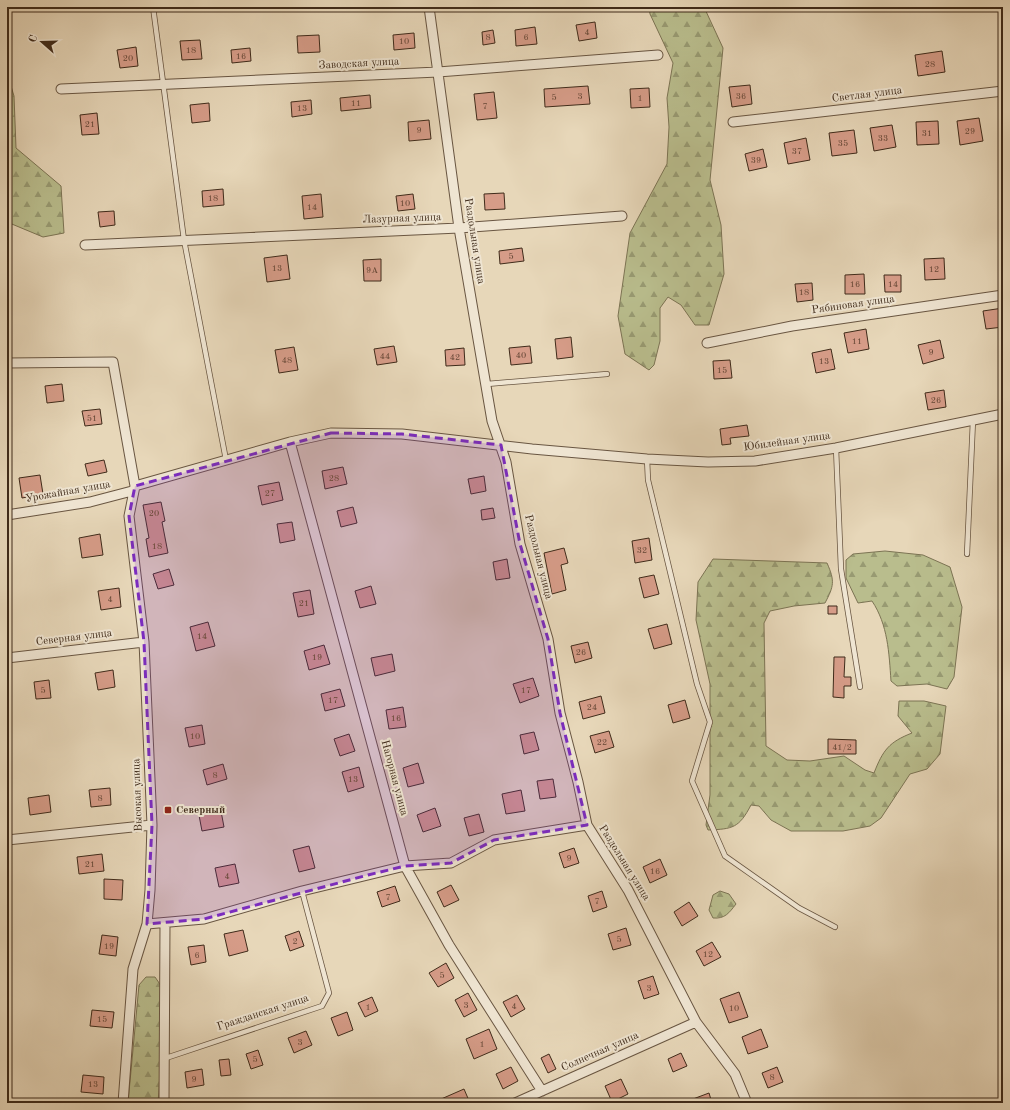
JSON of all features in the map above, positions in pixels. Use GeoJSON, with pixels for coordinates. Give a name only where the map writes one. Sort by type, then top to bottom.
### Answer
{"type":"FeatureCollection","features":[{"type":"Feature","properties":{"kind":"street","name":"Раздольная улица"},"geometry":{"type":"LineString","coordinates":[[429,7],[459,228],[487,384],[492,421],[506,462],[520,544],[548,639],[560,713],[578,782],[586,826],[628,890],[696,1022],[735,1074],[747,1103]]}},
{"type":"Feature","properties":{"kind":"street","name":"Заводская улица"},"geometry":{"type":"LineString","coordinates":[[61,89],[438,72],[658,55]]}},
{"type":"Feature","properties":{"kind":"street","name":"Светлая улица"},"geometry":{"type":"LineString","coordinates":[[733,122],[1003,91]]}},
{"type":"Feature","properties":{"kind":"street","name":"Лазурная улица"},"geometry":{"type":"LineString","coordinates":[[85,245],[459,228],[622,216]]}},
{"type":"Feature","properties":{"kind":"street","name":"Рябиновая улица"},"geometry":{"type":"LineString","coordinates":[[707,343],[792,326],[1003,295]]}},
{"type":"Feature","properties":{"kind":"street","name":"Высокая улица"},"geometry":{"type":"LineString","coordinates":[[7,363],[113,362],[134,489],[129,516],[144,642],[152,825],[150,890],[147,924],[134,969],[123,1103]]}},
{"type":"Feature","properties":{"kind":"street","name":"Юбилейная улица"},"geometry":{"type":"LineString","coordinates":[[290,442],[331,434],[362,432],[402,434],[647,459],[708,462],[755,461],[836,448],[1003,414]]}},
{"type":"Feature","properties":{"kind":"street","name":"Урожайная улица"},"geometry":{"type":"LineString","coordinates":[[7,515],[90,502],[290,442]]}},
{"type":"Feature","properties":{"kind":"street","name":"Нагорная улица"},"geometry":{"type":"LineString","coordinates":[[290,442],[405,866],[449,945],[542,1091]]}},
{"type":"Feature","properties":{"kind":"street","name":"Северная улица"},"geometry":{"type":"LineString","coordinates":[[7,658],[144,642]]}},
{"type":"Feature","properties":{"kind":"street"},"geometry":{"type":"LineString","coordinates":[[7,840],[152,825]]}},
{"type":"Feature","properties":{"kind":"street"},"geometry":{"type":"LineString","coordinates":[[147,924],[165,924],[204,919],[302,891],[405,866],[451,863],[494,840],[586,826]]}},
{"type":"Feature","properties":{"kind":"street"},"geometry":{"type":"LineString","coordinates":[[164,1103],[166,1058],[165,924]]}},
{"type":"Feature","properties":{"kind":"street","name":"Солнечная улица"},"geometry":{"type":"LineString","coordinates":[[515,1103],[696,1022]]}},
{"type":"Feature","properties":{"kind":"lane"},"geometry":{"type":"LineString","coordinates":[[154,7],[184,240],[226,460]]}},
{"type":"Feature","properties":{"kind":"lane"},"geometry":{"type":"LineString","coordinates":[[487,384],[607,374]]}},
{"type":"Feature","properties":{"kind":"lane"},"geometry":{"type":"LineString","coordinates":[[967,554],[973,420]]}},
{"type":"Feature","properties":{"kind":"lane"},"geometry":{"type":"LineString","coordinates":[[836,448],[841,570],[860,687]]}},
{"type":"Feature","properties":{"kind":"lane"},"geometry":{"type":"LineString","coordinates":[[647,459],[650,487],[697,684],[710,722],[692,781],[725,856],[799,908],[834,927]]}},
{"type":"Feature","properties":{"kind":"lane","name":"Гражданская улица"},"geometry":{"type":"LineString","coordinates":[[166,1058],[322,1006],[329,993],[302,891]]}},
{"type":"Feature","properties":{"kind":"highlighted area"},"geometry":{"type":"Polygon","coordinates":[[[331,433],[402,434],[501,445],[520,544],[548,639],[560,713],[587,825],[494,840],[451,863],[405,866],[204,919],[147,924],[152,825],[144,642],[129,516],[135,486],[331,433]]]}},
{"type":"Feature","properties":{"kind":"green space"},"geometry":{"type":"Polygon","coordinates":[[[649,7],[704,7],[723,48],[710,180],[721,225],[724,274],[709,325],[695,325],[681,305],[668,297],[660,308],[660,341],[654,365],[649,370],[625,354],[618,316],[630,233],[667,164],[669,127],[667,98],[673,63],[650,14],[649,7]]]}},
{"type":"Feature","properties":{"kind":"green space"},"geometry":{"type":"Polygon","coordinates":[[[7,73],[14,96],[16,148],[61,186],[64,233],[43,237],[7,222],[7,73]]]}},
{"type":"Feature","properties":{"kind":"green space"},"geometry":{"type":"Polygon","coordinates":[[[885,551],[923,555],[950,567],[962,607],[954,677],[947,689],[927,684],[897,686],[891,681],[885,629],[877,610],[872,601],[858,603],[846,578],[846,560],[853,554],[885,551]]]}},
{"type":"Feature","properties":{"kind":"green space"},"geometry":{"type":"Polygon","coordinates":[[[713,559],[827,563],[830,569],[832,588],[825,603],[794,606],[770,611],[764,623],[766,746],[787,760],[810,761],[844,756],[865,770],[874,773],[880,758],[888,748],[904,736],[912,733],[898,716],[899,701],[924,701],[946,706],[940,754],[927,769],[910,774],[881,818],[870,826],[843,831],[791,831],[771,820],[759,806],[751,805],[739,823],[734,826],[724,829],[708,830],[706,825],[710,795],[710,684],[696,620],[698,582],[713,559]]]}},
{"type":"Feature","properties":{"kind":"green space"},"geometry":{"type":"Polygon","coordinates":[[[720,891],[729,894],[736,904],[729,913],[721,918],[713,918],[709,910],[713,895],[720,891]]]}},
{"type":"Feature","properties":{"kind":"green space"},"geometry":{"type":"Polygon","coordinates":[[[146,977],[155,977],[166,993],[158,1103],[128,1103],[139,985],[146,977]]]}},
{"type":"Feature","properties":{"kind":"building"},"geometry":{"type":"Polygon","coordinates":[[[595,22],[597,38],[579,41],[576,25],[595,22]]]}},
{"type":"Feature","properties":{"kind":"building"},"geometry":{"type":"Polygon","coordinates":[[[535,27],[537,44],[516,46],[515,30],[535,27]]]}},
{"type":"Feature","properties":{"kind":"building"},"geometry":{"type":"Polygon","coordinates":[[[493,30],[495,43],[483,45],[482,32],[493,30]]]}},
{"type":"Feature","properties":{"kind":"building"},"geometry":{"type":"Polygon","coordinates":[[[414,33],[415,48],[394,50],[393,35],[414,33]]]}},
{"type":"Feature","properties":{"kind":"building"},"geometry":{"type":"Polygon","coordinates":[[[319,35],[320,52],[298,53],[297,36],[319,35]]]}},
{"type":"Feature","properties":{"kind":"building"},"geometry":{"type":"Polygon","coordinates":[[[200,40],[202,59],[182,60],[180,41],[200,40]]]}},
{"type":"Feature","properties":{"kind":"building"},"geometry":{"type":"Polygon","coordinates":[[[136,47],[138,66],[120,68],[117,50],[136,47]]]}},
{"type":"Feature","properties":{"kind":"building"},"geometry":{"type":"Polygon","coordinates":[[[250,48],[251,61],[232,63],[231,50],[250,48]]]}},
{"type":"Feature","properties":{"kind":"building"},"geometry":{"type":"Polygon","coordinates":[[[942,51],[945,72],[918,76],[915,55],[942,51]]]}},
{"type":"Feature","properties":{"kind":"building"},"geometry":{"type":"Polygon","coordinates":[[[750,85],[752,104],[732,107],[729,87],[750,85]]]}},
{"type":"Feature","properties":{"kind":"building"},"geometry":{"type":"Polygon","coordinates":[[[588,86],[590,104],[545,107],[544,89],[588,86]]]}},
{"type":"Feature","properties":{"kind":"building"},"geometry":{"type":"Polygon","coordinates":[[[649,88],[650,107],[631,108],[630,89],[649,88]]]}},
{"type":"Feature","properties":{"kind":"building"},"geometry":{"type":"Polygon","coordinates":[[[494,92],[497,118],[477,120],[474,94],[494,92]]]}},
{"type":"Feature","properties":{"kind":"building"},"geometry":{"type":"Polygon","coordinates":[[[370,95],[371,108],[341,111],[340,98],[370,95]]]}},
{"type":"Feature","properties":{"kind":"building"},"geometry":{"type":"Polygon","coordinates":[[[311,100],[312,114],[292,117],[291,102],[311,100]]]}},
{"type":"Feature","properties":{"kind":"building"},"geometry":{"type":"Polygon","coordinates":[[[209,103],[210,121],[192,123],[190,105],[209,103]]]}},
{"type":"Feature","properties":{"kind":"building"},"geometry":{"type":"Polygon","coordinates":[[[97,113],[99,134],[82,135],[80,115],[97,113]]]}},
{"type":"Feature","properties":{"kind":"building"},"geometry":{"type":"Polygon","coordinates":[[[979,118],[983,141],[960,145],[957,121],[979,118]]]}},
{"type":"Feature","properties":{"kind":"building"},"geometry":{"type":"Polygon","coordinates":[[[429,120],[431,139],[409,141],[408,122],[429,120]]]}},
{"type":"Feature","properties":{"kind":"building"},"geometry":{"type":"Polygon","coordinates":[[[938,121],[939,144],[917,145],[916,122],[938,121]]]}},
{"type":"Feature","properties":{"kind":"building"},"geometry":{"type":"Polygon","coordinates":[[[892,125],[896,147],[874,151],[870,128],[892,125]]]}},
{"type":"Feature","properties":{"kind":"building"},"geometry":{"type":"Polygon","coordinates":[[[854,130],[857,153],[832,156],[829,133],[854,130]]]}},
{"type":"Feature","properties":{"kind":"building"},"geometry":{"type":"Polygon","coordinates":[[[806,138],[810,160],[788,164],[784,143],[806,138]]]}},
{"type":"Feature","properties":{"kind":"building"},"geometry":{"type":"Polygon","coordinates":[[[763,149],[767,167],[749,171],[745,154],[763,149]]]}},
{"type":"Feature","properties":{"kind":"building"},"geometry":{"type":"Polygon","coordinates":[[[223,189],[224,205],[203,207],[202,191],[223,189]]]}},
{"type":"Feature","properties":{"kind":"building"},"geometry":{"type":"Polygon","coordinates":[[[504,193],[505,209],[485,210],[484,194],[504,193]]]}},
{"type":"Feature","properties":{"kind":"building"},"geometry":{"type":"Polygon","coordinates":[[[321,194],[323,217],[304,219],[302,196],[321,194]]]}},
{"type":"Feature","properties":{"kind":"building"},"geometry":{"type":"Polygon","coordinates":[[[413,194],[415,209],[398,211],[396,196],[413,194]]]}},
{"type":"Feature","properties":{"kind":"building"},"geometry":{"type":"Polygon","coordinates":[[[114,211],[115,225],[100,227],[98,212],[114,211]]]}},
{"type":"Feature","properties":{"kind":"building"},"geometry":{"type":"Polygon","coordinates":[[[522,248],[524,261],[500,264],[499,251],[522,248]]]}},
{"type":"Feature","properties":{"kind":"building"},"geometry":{"type":"Polygon","coordinates":[[[287,255],[290,279],[267,282],[264,258],[287,255]]]}},
{"type":"Feature","properties":{"kind":"building"},"geometry":{"type":"Polygon","coordinates":[[[944,258],[945,279],[925,280],[924,259],[944,258]]]}},
{"type":"Feature","properties":{"kind":"building"},"geometry":{"type":"Polygon","coordinates":[[[381,259],[381,281],[364,281],[363,260],[381,259]]]}},
{"type":"Feature","properties":{"kind":"building"},"geometry":{"type":"Polygon","coordinates":[[[864,274],[865,294],[845,294],[845,275],[864,274]]]}},
{"type":"Feature","properties":{"kind":"building"},"geometry":{"type":"Polygon","coordinates":[[[884,275],[901,275],[901,292],[885,292],[884,275]]]}},
{"type":"Feature","properties":{"kind":"building"},"geometry":{"type":"Polygon","coordinates":[[[812,283],[813,300],[797,302],[795,284],[812,283]]]}},
{"type":"Feature","properties":{"kind":"building"},"geometry":{"type":"Polygon","coordinates":[[[1003,308],[1003,327],[986,329],[983,311],[1003,308]]]}},
{"type":"Feature","properties":{"kind":"building"},"geometry":{"type":"Polygon","coordinates":[[[866,329],[869,349],[848,353],[844,333],[866,329]]]}},
{"type":"Feature","properties":{"kind":"building"},"geometry":{"type":"Polygon","coordinates":[[[571,337],[573,357],[557,359],[555,339],[571,337]]]}},
{"type":"Feature","properties":{"kind":"building"},"geometry":{"type":"Polygon","coordinates":[[[940,340],[944,358],[923,364],[918,345],[940,340]]]}},
{"type":"Feature","properties":{"kind":"building"},"geometry":{"type":"Polygon","coordinates":[[[394,346],[397,362],[377,365],[374,349],[394,346]]]}},
{"type":"Feature","properties":{"kind":"building"},"geometry":{"type":"Polygon","coordinates":[[[530,346],[532,363],[511,365],[509,348],[530,346]]]}},
{"type":"Feature","properties":{"kind":"building"},"geometry":{"type":"Polygon","coordinates":[[[294,347],[298,370],[279,373],[275,350],[294,347]]]}},
{"type":"Feature","properties":{"kind":"building"},"geometry":{"type":"Polygon","coordinates":[[[464,348],[465,365],[446,366],[445,350],[464,348]]]}},
{"type":"Feature","properties":{"kind":"building"},"geometry":{"type":"Polygon","coordinates":[[[831,349],[835,369],[816,373],[812,353],[831,349]]]}},
{"type":"Feature","properties":{"kind":"building"},"geometry":{"type":"Polygon","coordinates":[[[730,360],[732,378],[714,379],[713,361],[730,360]]]}},
{"type":"Feature","properties":{"kind":"building"},"geometry":{"type":"Polygon","coordinates":[[[62,384],[64,401],[47,403],[45,386],[62,384]]]}},
{"type":"Feature","properties":{"kind":"building"},"geometry":{"type":"Polygon","coordinates":[[[944,390],[946,407],[928,410],[925,393],[944,390]]]}},
{"type":"Feature","properties":{"kind":"building"},"geometry":{"type":"Polygon","coordinates":[[[100,409],[102,424],[85,426],[82,411],[100,409]]]}},
{"type":"Feature","properties":{"kind":"building"},"geometry":{"type":"Polygon","coordinates":[[[747,425],[749,436],[730,438],[731,444],[722,445],[720,429],[747,425]]]}},
{"type":"Feature","properties":{"kind":"building"},"geometry":{"type":"Polygon","coordinates":[[[104,460],[107,472],[88,476],[85,464],[104,460]]]}},
{"type":"Feature","properties":{"kind":"building"},"geometry":{"type":"Polygon","coordinates":[[[343,467],[347,484],[325,489],[322,471],[343,467]]]}},
{"type":"Feature","properties":{"kind":"building"},"geometry":{"type":"Polygon","coordinates":[[[40,475],[43,494],[22,498],[19,478],[40,475]]]}},
{"type":"Feature","properties":{"kind":"building"},"geometry":{"type":"Polygon","coordinates":[[[484,476],[486,491],[471,494],[468,479],[484,476]]]}},
{"type":"Feature","properties":{"kind":"building"},"geometry":{"type":"Polygon","coordinates":[[[279,482],[283,500],[262,505],[258,486],[279,482]]]}},
{"type":"Feature","properties":{"kind":"building"},"geometry":{"type":"Polygon","coordinates":[[[161,502],[165,521],[162,522],[168,553],[149,557],[146,539],[149,538],[143,505],[161,502]]]}},
{"type":"Feature","properties":{"kind":"building"},"geometry":{"type":"Polygon","coordinates":[[[353,507],[357,523],[341,527],[337,511],[353,507]]]}},
{"type":"Feature","properties":{"kind":"building"},"geometry":{"type":"Polygon","coordinates":[[[493,508],[495,518],[482,520],[481,510],[493,508]]]}},
{"type":"Feature","properties":{"kind":"building"},"geometry":{"type":"Polygon","coordinates":[[[292,522],[295,540],[280,543],[277,524],[292,522]]]}},
{"type":"Feature","properties":{"kind":"building"},"geometry":{"type":"Polygon","coordinates":[[[100,534],[103,555],[82,558],[79,538],[100,534]]]}},
{"type":"Feature","properties":{"kind":"building"},"geometry":{"type":"Polygon","coordinates":[[[649,538],[652,560],[635,563],[632,541],[649,538]]]}},
{"type":"Feature","properties":{"kind":"building"},"geometry":{"type":"Polygon","coordinates":[[[564,548],[568,563],[561,565],[566,590],[552,594],[544,553],[564,548]]]}},
{"type":"Feature","properties":{"kind":"building"},"geometry":{"type":"Polygon","coordinates":[[[507,559],[510,578],[496,580],[493,562],[507,559]]]}},
{"type":"Feature","properties":{"kind":"building"},"geometry":{"type":"Polygon","coordinates":[[[169,569],[174,585],[158,589],[153,574],[169,569]]]}},
{"type":"Feature","properties":{"kind":"building"},"geometry":{"type":"Polygon","coordinates":[[[654,575],[659,594],[644,598],[639,578],[654,575]]]}},
{"type":"Feature","properties":{"kind":"building"},"geometry":{"type":"Polygon","coordinates":[[[371,586],[376,604],[360,608],[355,591],[371,586]]]}},
{"type":"Feature","properties":{"kind":"building"},"geometry":{"type":"Polygon","coordinates":[[[119,588],[121,607],[101,610],[98,591],[119,588]]]}},
{"type":"Feature","properties":{"kind":"building"},"geometry":{"type":"Polygon","coordinates":[[[310,590],[314,614],[298,617],[293,593],[310,590]]]}},
{"type":"Feature","properties":{"kind":"building"},"geometry":{"type":"Polygon","coordinates":[[[828,606],[837,606],[837,614],[828,614],[828,606]]]}},
{"type":"Feature","properties":{"kind":"building"},"geometry":{"type":"Polygon","coordinates":[[[208,622],[215,646],[196,651],[190,627],[208,622]]]}},
{"type":"Feature","properties":{"kind":"building"},"geometry":{"type":"Polygon","coordinates":[[[667,624],[672,644],[654,649],[648,629],[667,624]]]}},
{"type":"Feature","properties":{"kind":"building"},"geometry":{"type":"Polygon","coordinates":[[[588,642],[592,658],[575,663],[571,646],[588,642]]]}},
{"type":"Feature","properties":{"kind":"building"},"geometry":{"type":"Polygon","coordinates":[[[324,645],[330,664],[309,670],[304,651],[324,645]]]}},
{"type":"Feature","properties":{"kind":"building"},"geometry":{"type":"Polygon","coordinates":[[[392,654],[395,671],[375,676],[371,658],[392,654]]]}},
{"type":"Feature","properties":{"kind":"building"},"geometry":{"type":"Polygon","coordinates":[[[834,657],[845,657],[844,677],[851,677],[851,686],[844,686],[844,698],[833,697],[834,657]]]}},
{"type":"Feature","properties":{"kind":"building"},"geometry":{"type":"Polygon","coordinates":[[[113,670],[115,687],[98,690],[95,673],[113,670]]]}},
{"type":"Feature","properties":{"kind":"building"},"geometry":{"type":"Polygon","coordinates":[[[533,678],[539,696],[520,703],[513,684],[533,678]]]}},
{"type":"Feature","properties":{"kind":"building"},"geometry":{"type":"Polygon","coordinates":[[[49,680],[51,698],[36,699],[34,682],[49,680]]]}},
{"type":"Feature","properties":{"kind":"building"},"geometry":{"type":"Polygon","coordinates":[[[340,689],[345,706],[325,711],[321,694],[340,689]]]}},
{"type":"Feature","properties":{"kind":"building"},"geometry":{"type":"Polygon","coordinates":[[[601,696],[605,713],[583,719],[579,702],[601,696]]]}},
{"type":"Feature","properties":{"kind":"building"},"geometry":{"type":"Polygon","coordinates":[[[685,700],[690,718],[673,723],[668,705],[685,700]]]}},
{"type":"Feature","properties":{"kind":"building"},"geometry":{"type":"Polygon","coordinates":[[[403,707],[406,727],[389,729],[386,710],[403,707]]]}},
{"type":"Feature","properties":{"kind":"building"},"geometry":{"type":"Polygon","coordinates":[[[202,725],[205,744],[189,747],[185,728],[202,725]]]}},
{"type":"Feature","properties":{"kind":"building"},"geometry":{"type":"Polygon","coordinates":[[[609,731],[614,747],[595,753],[590,736],[609,731]]]}},
{"type":"Feature","properties":{"kind":"building"},"geometry":{"type":"Polygon","coordinates":[[[534,732],[539,750],[524,754],[520,735],[534,732]]]}},
{"type":"Feature","properties":{"kind":"building"},"geometry":{"type":"Polygon","coordinates":[[[349,734],[355,751],[340,756],[334,739],[349,734]]]}},
{"type":"Feature","properties":{"kind":"building"},"geometry":{"type":"Polygon","coordinates":[[[828,739],[856,740],[856,754],[828,754],[828,739]]]}},
{"type":"Feature","properties":{"kind":"building"},"geometry":{"type":"Polygon","coordinates":[[[418,763],[424,783],[408,787],[403,768],[418,763]]]}},
{"type":"Feature","properties":{"kind":"building"},"geometry":{"type":"Polygon","coordinates":[[[223,764],[227,779],[207,785],[203,770],[223,764]]]}},
{"type":"Feature","properties":{"kind":"building"},"geometry":{"type":"Polygon","coordinates":[[[359,767],[364,787],[348,792],[342,772],[359,767]]]}},
{"type":"Feature","properties":{"kind":"building"},"geometry":{"type":"Polygon","coordinates":[[[553,779],[556,797],[540,799],[537,781],[553,779]]]}},
{"type":"Feature","properties":{"kind":"building"},"geometry":{"type":"Polygon","coordinates":[[[110,788],[111,805],[91,807],[89,790],[110,788]]]}},
{"type":"Feature","properties":{"kind":"building"},"geometry":{"type":"Polygon","coordinates":[[[521,790],[525,811],[506,814],[502,794],[521,790]]]}},
{"type":"Feature","properties":{"kind":"building"},"geometry":{"type":"Polygon","coordinates":[[[49,795],[51,812],[30,815],[28,798],[49,795]]]}},
{"type":"Feature","properties":{"kind":"building"},"geometry":{"type":"Polygon","coordinates":[[[220,806],[224,827],[202,831],[198,810],[220,806]]]}},
{"type":"Feature","properties":{"kind":"building"},"geometry":{"type":"Polygon","coordinates":[[[435,808],[441,826],[423,832],[417,815],[435,808]]]}},
{"type":"Feature","properties":{"kind":"building"},"geometry":{"type":"Polygon","coordinates":[[[479,814],[484,832],[469,836],[464,818],[479,814]]]}},
{"type":"Feature","properties":{"kind":"building"},"geometry":{"type":"Polygon","coordinates":[[[309,846],[315,868],[299,872],[293,850],[309,846]]]}},
{"type":"Feature","properties":{"kind":"building"},"geometry":{"type":"Polygon","coordinates":[[[574,848],[579,863],[564,868],[559,853],[574,848]]]}},
{"type":"Feature","properties":{"kind":"building"},"geometry":{"type":"Polygon","coordinates":[[[102,854],[104,871],[79,874],[77,857],[102,854]]]}},
{"type":"Feature","properties":{"kind":"building"},"geometry":{"type":"Polygon","coordinates":[[[660,859],[667,875],[650,883],[643,867],[660,859]]]}},
{"type":"Feature","properties":{"kind":"building"},"geometry":{"type":"Polygon","coordinates":[[[235,864],[239,883],[219,887],[215,868],[235,864]]]}},
{"type":"Feature","properties":{"kind":"building"},"geometry":{"type":"Polygon","coordinates":[[[104,879],[123,880],[122,900],[104,899],[104,879]]]}},
{"type":"Feature","properties":{"kind":"building"},"geometry":{"type":"Polygon","coordinates":[[[451,885],[459,900],[444,907],[437,892],[451,885]]]}},
{"type":"Feature","properties":{"kind":"building"},"geometry":{"type":"Polygon","coordinates":[[[395,886],[400,901],[382,907],[377,892],[395,886]]]}},
{"type":"Feature","properties":{"kind":"building"},"geometry":{"type":"Polygon","coordinates":[[[602,891],[607,907],[593,912],[588,896],[602,891]]]}},
{"type":"Feature","properties":{"kind":"building"},"geometry":{"type":"Polygon","coordinates":[[[689,902],[698,916],[682,926],[674,912],[689,902]]]}},
{"type":"Feature","properties":{"kind":"building"},"geometry":{"type":"Polygon","coordinates":[[[626,928],[631,945],[613,950],[608,934],[626,928]]]}},
{"type":"Feature","properties":{"kind":"building"},"geometry":{"type":"Polygon","coordinates":[[[243,930],[248,951],[229,956],[224,934],[243,930]]]}},
{"type":"Feature","properties":{"kind":"building"},"geometry":{"type":"Polygon","coordinates":[[[299,931],[304,946],[290,951],[285,936],[299,931]]]}},
{"type":"Feature","properties":{"kind":"building"},"geometry":{"type":"Polygon","coordinates":[[[102,935],[118,937],[116,956],[99,954],[102,935]]]}},
{"type":"Feature","properties":{"kind":"building"},"geometry":{"type":"Polygon","coordinates":[[[712,942],[721,957],[704,966],[696,951],[712,942]]]}},
{"type":"Feature","properties":{"kind":"building"},"geometry":{"type":"Polygon","coordinates":[[[204,945],[206,962],[191,965],[188,947],[204,945]]]}},
{"type":"Feature","properties":{"kind":"building"},"geometry":{"type":"Polygon","coordinates":[[[446,963],[454,978],[438,987],[429,973],[446,963]]]}},
{"type":"Feature","properties":{"kind":"building"},"geometry":{"type":"Polygon","coordinates":[[[653,976],[659,994],[644,999],[638,981],[653,976]]]}},
{"type":"Feature","properties":{"kind":"building"},"geometry":{"type":"Polygon","coordinates":[[[739,992],[748,1017],[729,1023],[720,999],[739,992]]]}},
{"type":"Feature","properties":{"kind":"building"},"geometry":{"type":"Polygon","coordinates":[[[468,993],[477,1010],[464,1017],[455,1000],[468,993]]]}},
{"type":"Feature","properties":{"kind":"building"},"geometry":{"type":"Polygon","coordinates":[[[517,995],[525,1009],[511,1017],[503,1002],[517,995]]]}},
{"type":"Feature","properties":{"kind":"building"},"geometry":{"type":"Polygon","coordinates":[[[372,997],[378,1011],[365,1017],[358,1003],[372,997]]]}},
{"type":"Feature","properties":{"kind":"building"},"geometry":{"type":"Polygon","coordinates":[[[92,1010],[114,1012],[112,1028],[90,1026],[92,1010]]]}},
{"type":"Feature","properties":{"kind":"building"},"geometry":{"type":"Polygon","coordinates":[[[347,1012],[353,1030],[338,1036],[331,1018],[347,1012]]]}},
{"type":"Feature","properties":{"kind":"building"},"geometry":{"type":"Polygon","coordinates":[[[489,1029],[497,1049],[474,1059],[466,1039],[489,1029]]]}},
{"type":"Feature","properties":{"kind":"building"},"geometry":{"type":"Polygon","coordinates":[[[761,1029],[768,1047],[748,1054],[742,1037],[761,1029]]]}},
{"type":"Feature","properties":{"kind":"building"},"geometry":{"type":"Polygon","coordinates":[[[306,1031],[312,1045],[294,1053],[288,1038],[306,1031]]]}},
{"type":"Feature","properties":{"kind":"building"},"geometry":{"type":"Polygon","coordinates":[[[258,1050],[263,1065],[251,1069],[246,1054],[258,1050]]]}},
{"type":"Feature","properties":{"kind":"building"},"geometry":{"type":"Polygon","coordinates":[[[681,1053],[687,1066],[673,1072],[668,1059],[681,1053]]]}},
{"type":"Feature","properties":{"kind":"building"},"geometry":{"type":"Polygon","coordinates":[[[549,1054],[556,1069],[548,1073],[541,1058],[549,1054]]]}},
{"type":"Feature","properties":{"kind":"building"},"geometry":{"type":"Polygon","coordinates":[[[229,1059],[231,1075],[221,1076],[219,1060],[229,1059]]]}},
{"type":"Feature","properties":{"kind":"building"},"geometry":{"type":"Polygon","coordinates":[[[511,1067],[518,1081],[503,1089],[496,1074],[511,1067]]]}},
{"type":"Feature","properties":{"kind":"building"},"geometry":{"type":"Polygon","coordinates":[[[777,1067],[783,1082],[768,1088],[762,1073],[777,1067]]]}},
{"type":"Feature","properties":{"kind":"building"},"geometry":{"type":"Polygon","coordinates":[[[202,1069],[204,1085],[187,1088],[185,1072],[202,1069]]]}},
{"type":"Feature","properties":{"kind":"building"},"geometry":{"type":"Polygon","coordinates":[[[83,1075],[104,1077],[103,1094],[81,1092],[83,1075]]]}},
{"type":"Feature","properties":{"kind":"building"},"geometry":{"type":"Polygon","coordinates":[[[621,1079],[628,1094],[612,1102],[605,1086],[621,1079]]]}},
{"type":"Feature","properties":{"kind":"building"},"geometry":{"type":"Polygon","coordinates":[[[464,1089],[470,1103],[432,1103],[464,1089]]]}},
{"type":"Feature","properties":{"kind":"building"},"geometry":{"type":"Polygon","coordinates":[[[709,1093],[712,1103],[685,1102],[709,1093]]]}},
{"type":"Feature","properties":{"kind":"place","name":"Северный"},"geometry":{"type":"Point","coordinates":[168,810]}}]}
